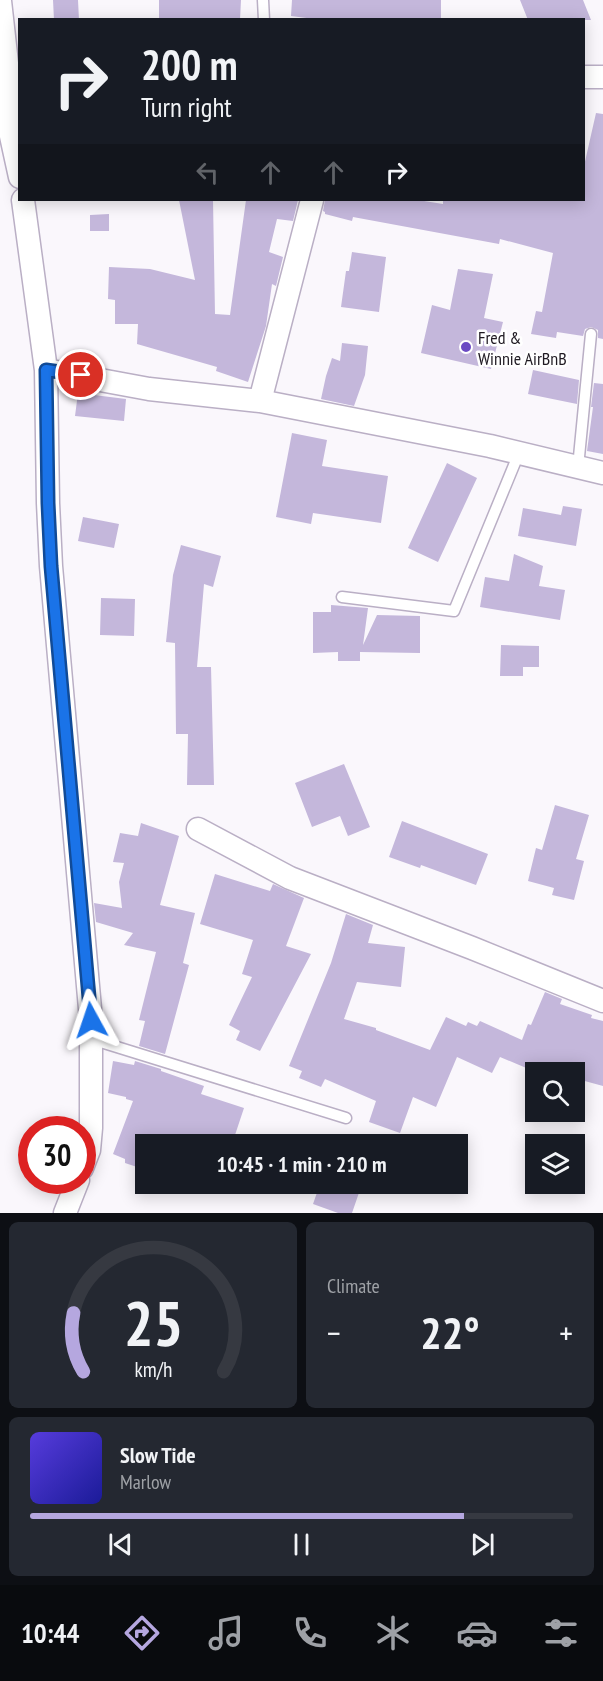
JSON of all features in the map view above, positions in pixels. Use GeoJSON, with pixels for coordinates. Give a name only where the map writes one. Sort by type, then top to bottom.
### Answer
{"type":"FeatureCollection","features":[{"type":"Feature","properties":{"kind":"street"},"geometry":{"type":"LineString","coordinates":[[0,1],[14,81],[11,136],[18,168]]}},
{"type":"Feature","properties":{"kind":"street"},"geometry":{"type":"LineString","coordinates":[[585,77],[603,78]]}},
{"type":"Feature","properties":{"kind":"street"},"geometry":{"type":"LineString","coordinates":[[23,201],[46,370],[51,566],[91,1039],[92,1116]]}},
{"type":"Feature","properties":{"kind":"street"},"geometry":{"type":"LineString","coordinates":[[260,401],[312,201]]}},
{"type":"Feature","properties":{"kind":"street"},"geometry":{"type":"LineString","coordinates":[[46,370],[149,389],[260,401],[519,453],[603,473]]}},
{"type":"Feature","properties":{"kind":"street"},"geometry":{"type":"LineString","coordinates":[[198,829],[290,878],[603,1001]]}},
{"type":"Feature","properties":{"kind":"street"},"geometry":{"type":"LineString","coordinates":[[65,1213],[72,1194]]}},
{"type":"Feature","properties":{"kind":"lane"},"geometry":{"type":"LineString","coordinates":[[263,0],[264,18]]}},
{"type":"Feature","properties":{"kind":"lane"},"geometry":{"type":"LineString","coordinates":[[578,467],[591,334]]}},
{"type":"Feature","properties":{"kind":"lane"},"geometry":{"type":"LineString","coordinates":[[342,597],[454,611],[519,453]]}},
{"type":"Feature","properties":{"kind":"lane"},"geometry":{"type":"LineString","coordinates":[[91,1039],[346,1118]]}},
{"type":"Feature","properties":{"kind":"building"},"geometry":{"type":"Polygon","coordinates":[[[53,0],[78,0],[79,18],[54,18],[53,0]]]}},
{"type":"Feature","properties":{"kind":"building"},"geometry":{"type":"Polygon","coordinates":[[[159,0],[241,0],[240,18],[159,18],[159,0]]]}},
{"type":"Feature","properties":{"kind":"building"},"geometry":{"type":"Polygon","coordinates":[[[292,0],[441,0],[441,18],[291,16],[292,0]]]}},
{"type":"Feature","properties":{"kind":"building"},"geometry":{"type":"Polygon","coordinates":[[[520,0],[583,0],[591,20],[585,20],[585,18],[527,18],[520,0]]]}},
{"type":"Feature","properties":{"kind":"building"},"geometry":{"type":"Polygon","coordinates":[[[596,113],[603,114],[603,339],[598,338],[598,330],[591,327],[585,329],[583,336],[557,332],[556,338],[531,334],[536,311],[542,312],[553,253],[500,239],[499,244],[353,217],[352,221],[325,214],[323,211],[325,201],[424,201],[443,204],[443,201],[585,201],[585,162],[596,113]]]}},
{"type":"Feature","properties":{"kind":"building"},"geometry":{"type":"Polygon","coordinates":[[[179,201],[213,201],[215,314],[230,315],[246,201],[298,201],[293,221],[277,219],[269,252],[283,257],[276,286],[272,284],[266,326],[248,382],[216,371],[217,367],[137,344],[138,324],[115,324],[115,300],[108,299],[109,267],[150,269],[195,280],[179,201]]]}},
{"type":"Feature","properties":{"kind":"building"},"geometry":{"type":"Polygon","coordinates":[[[109,214],[109,231],[90,231],[90,215],[109,214]]]}},
{"type":"Feature","properties":{"kind":"building"},"geometry":{"type":"Polygon","coordinates":[[[352,252],[386,257],[379,312],[341,307],[346,271],[349,271],[352,252]]]}},
{"type":"Feature","properties":{"kind":"building"},"geometry":{"type":"Polygon","coordinates":[[[458,269],[493,274],[484,318],[503,322],[491,369],[421,353],[432,305],[450,310],[458,269]]]}},
{"type":"Feature","properties":{"kind":"building"},"geometry":{"type":"Polygon","coordinates":[[[342,343],[368,346],[365,375],[354,406],[321,399],[332,358],[340,361],[342,343]]]}},
{"type":"Feature","properties":{"kind":"building"},"geometry":{"type":"Polygon","coordinates":[[[533,370],[579,380],[577,404],[528,394],[533,370]]]}},
{"type":"Feature","properties":{"kind":"building"},"geometry":{"type":"Polygon","coordinates":[[[594,383],[603,384],[603,454],[587,451],[594,383]]]}},
{"type":"Feature","properties":{"kind":"building"},"geometry":{"type":"Polygon","coordinates":[[[78,393],[126,399],[124,421],[75,416],[78,393]]]}},
{"type":"Feature","properties":{"kind":"building"},"geometry":{"type":"Polygon","coordinates":[[[292,433],[327,440],[322,466],[388,476],[381,523],[313,513],[311,524],[276,517],[292,433]]]}},
{"type":"Feature","properties":{"kind":"building"},"geometry":{"type":"Polygon","coordinates":[[[447,463],[477,478],[438,562],[408,548],[447,463]]]}},
{"type":"Feature","properties":{"kind":"building"},"geometry":{"type":"Polygon","coordinates":[[[563,506],[582,509],[576,546],[518,536],[523,508],[561,515],[563,506]]]}},
{"type":"Feature","properties":{"kind":"building"},"geometry":{"type":"Polygon","coordinates":[[[83,517],[119,524],[114,548],[78,541],[83,517]]]}},
{"type":"Feature","properties":{"kind":"building"},"geometry":{"type":"Polygon","coordinates":[[[181,545],[221,556],[213,587],[204,584],[197,667],[211,667],[214,785],[187,785],[188,734],[176,734],[175,643],[166,642],[173,575],[181,545]]]}},
{"type":"Feature","properties":{"kind":"building"},"geometry":{"type":"Polygon","coordinates":[[[514,554],[543,566],[539,586],[565,590],[560,620],[480,607],[485,577],[509,581],[514,554]]]}},
{"type":"Feature","properties":{"kind":"building"},"geometry":{"type":"Polygon","coordinates":[[[101,598],[135,599],[134,636],[100,635],[101,598]]]}},
{"type":"Feature","properties":{"kind":"building"},"geometry":{"type":"Polygon","coordinates":[[[331,605],[368,608],[363,645],[377,615],[420,616],[420,653],[360,652],[360,661],[338,661],[338,652],[313,653],[313,612],[331,612],[331,605]]]}},
{"type":"Feature","properties":{"kind":"building"},"geometry":{"type":"Polygon","coordinates":[[[501,645],[539,646],[539,667],[523,667],[523,676],[500,676],[501,645]]]}},
{"type":"Feature","properties":{"kind":"building"},"geometry":{"type":"Polygon","coordinates":[[[344,764],[370,827],[348,836],[340,816],[312,827],[295,783],[344,764]]]}},
{"type":"Feature","properties":{"kind":"building"},"geometry":{"type":"Polygon","coordinates":[[[555,805],[589,815],[576,859],[584,861],[574,900],[552,895],[554,888],[528,881],[536,848],[542,850],[555,805]]]}},
{"type":"Feature","properties":{"kind":"building"},"geometry":{"type":"Polygon","coordinates":[[[402,821],[488,854],[476,885],[421,865],[420,868],[389,857],[402,821]]]}},
{"type":"Feature","properties":{"kind":"building"},"geometry":{"type":"Polygon","coordinates":[[[141,823],[179,836],[160,905],[195,913],[183,963],[189,965],[165,1054],[139,1046],[145,1021],[139,1020],[156,952],[124,945],[133,933],[96,922],[94,903],[122,908],[119,882],[124,863],[113,862],[120,833],[138,836],[141,823]]]}},
{"type":"Feature","properties":{"kind":"building"},"geometry":{"type":"Polygon","coordinates":[[[215,874],[270,891],[273,884],[304,898],[286,946],[311,954],[260,1051],[236,1040],[240,1031],[229,1025],[252,977],[242,974],[253,940],[200,924],[215,874]]]}},
{"type":"Feature","properties":{"kind":"building"},"geometry":{"type":"Polygon","coordinates":[[[346,914],[373,925],[368,943],[405,947],[401,987],[357,982],[344,1019],[376,1028],[376,1030],[430,1050],[446,1017],[466,1026],[468,1022],[477,1026],[480,1021],[522,1040],[545,992],[562,999],[560,1004],[603,1021],[603,1086],[585,1081],[585,1062],[525,1062],[525,1067],[500,1057],[492,1073],[457,1057],[436,1107],[413,1097],[400,1133],[369,1122],[376,1101],[325,1079],[321,1087],[299,1078],[302,1071],[289,1066],[331,963],[346,914]]]}},
{"type":"Feature","properties":{"kind":"building"},"geometry":{"type":"Polygon","coordinates":[[[113,1061],[134,1065],[135,1061],[204,1086],[201,1094],[244,1108],[235,1134],[135,1134],[135,1166],[125,1163],[125,1159],[113,1154],[133,1101],[108,1093],[113,1061]]]}},
{"type":"Feature","properties":{"kind":"building"},"geometry":{"type":"Polygon","coordinates":[[[316,1194],[359,1194],[352,1213],[338,1213],[313,1204],[316,1194]]]}},
{"type":"Feature","properties":{"kind":"place","name":"Fred & Winnie AirBnB"},"geometry":{"type":"Point","coordinates":[466,347]}},
{"type":"Feature","properties":{"kind":"route"},"geometry":{"type":"LineString","coordinates":[[81,375],[46,370],[51,566],[91,1020]]}}]}
